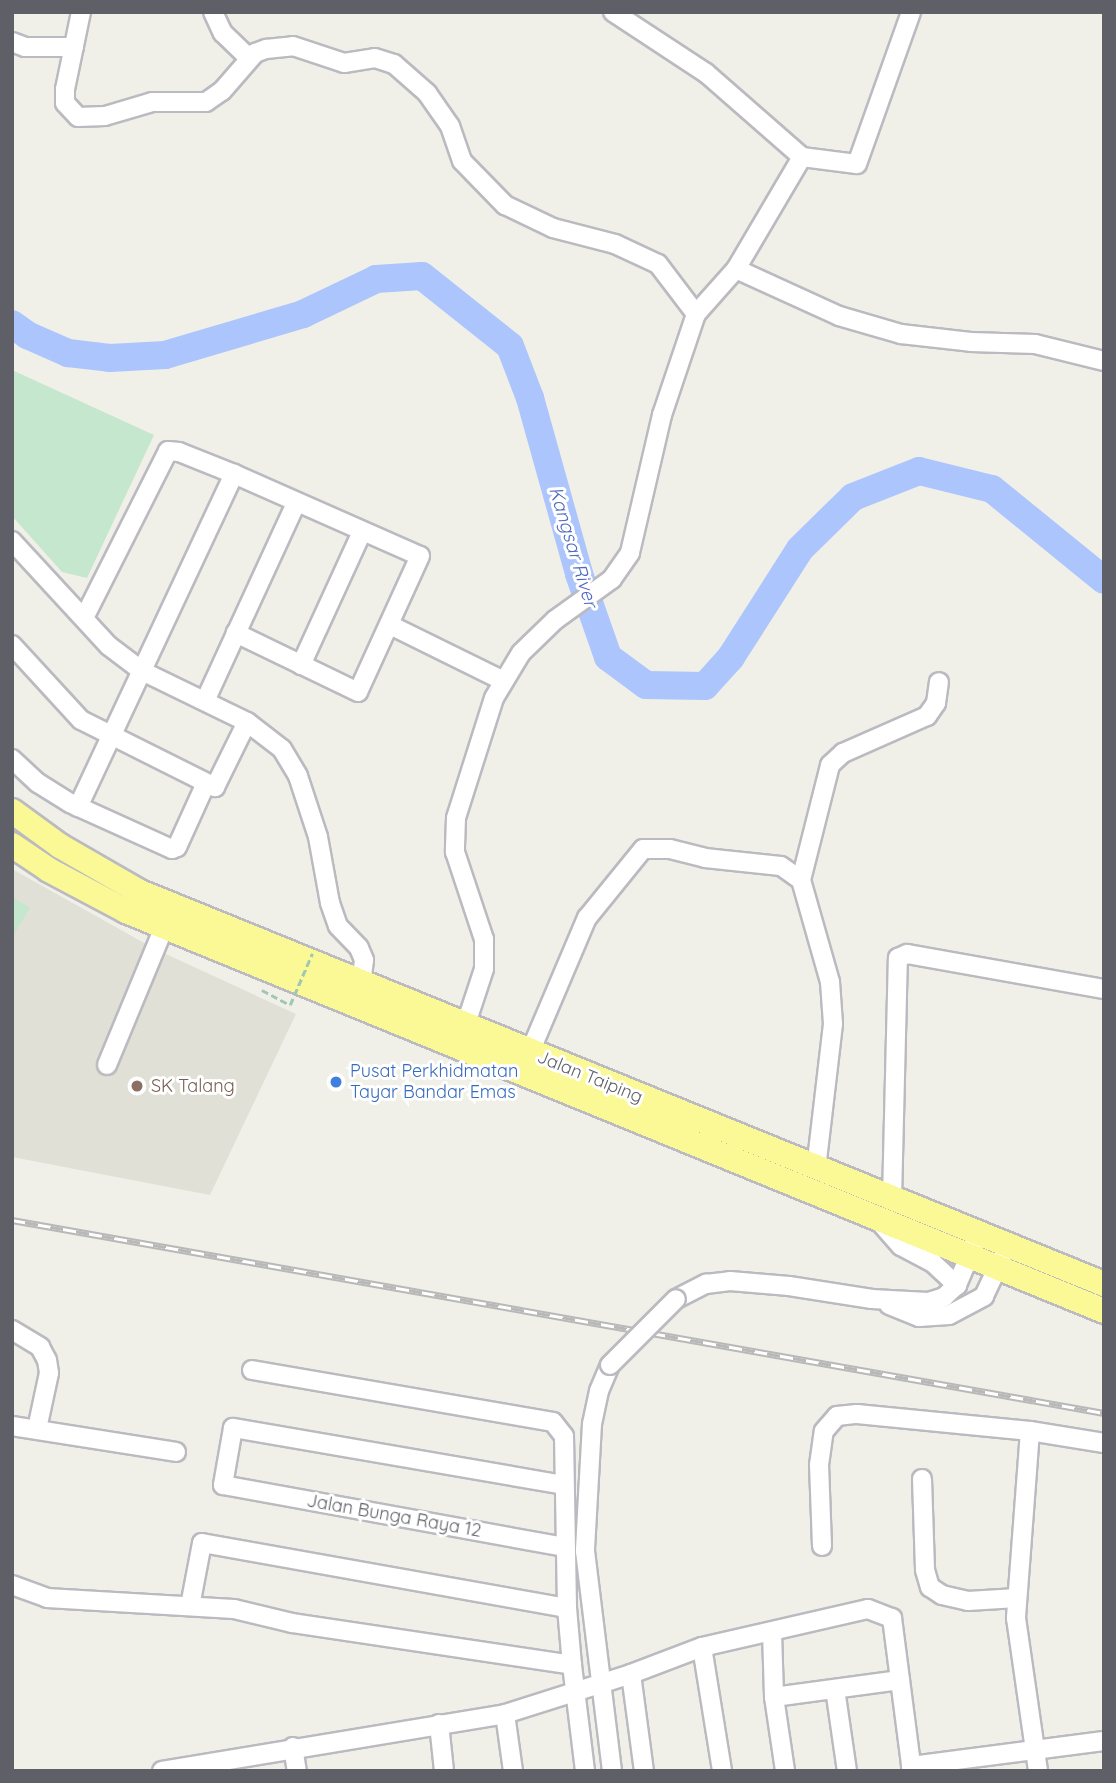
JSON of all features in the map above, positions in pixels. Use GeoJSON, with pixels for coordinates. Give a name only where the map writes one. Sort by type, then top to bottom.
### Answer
{"type":"FeatureCollection","features":[{"type":"Feature","properties":{"kind":"highway","name":"Jalan Taiping"},"geometry":{"type":"LineString","coordinates":[[12,811],[169,916],[974,1245],[1104,1311]]}},
{"type":"Feature","properties":{"kind":"highway","name":"Jalan Taiping"},"geometry":{"type":"LineString","coordinates":[[12,845],[49,870],[126,911],[169,916],[361,983],[461,1037],[530,1052],[816,1168],[884,1209]]}},
{"type":"Feature","properties":{"kind":"highway","name":"Jalan Taiping"},"geometry":{"type":"LineString","coordinates":[[1002,1257],[1104,1284]]}},
{"type":"Feature","properties":{"kind":"street"},"geometry":{"type":"LineString","coordinates":[[81,12],[65,89],[65,103],[78,117],[105,116],[152,102],[206,102],[222,91],[249,58],[266,49],[293,46],[344,63],[374,58],[394,64],[427,93],[450,126],[461,161],[505,205],[553,228],[615,244],[658,264],[696,314]]}},
{"type":"Feature","properties":{"kind":"street"},"geometry":{"type":"LineString","coordinates":[[213,12],[223,33],[249,58]]}},
{"type":"Feature","properties":{"kind":"street"},"geometry":{"type":"LineString","coordinates":[[614,12],[706,73],[802,157],[857,164],[911,12]]}},
{"type":"Feature","properties":{"kind":"street"},"geometry":{"type":"LineString","coordinates":[[12,42],[25,47],[74,47]]}},
{"type":"Feature","properties":{"kind":"street"},"geometry":{"type":"LineString","coordinates":[[461,1037],[484,969],[484,939],[455,852],[457,818],[494,698],[521,653],[555,620],[612,579],[630,554],[662,415],[696,314],[736,268],[802,157]]}},
{"type":"Feature","properties":{"kind":"street"},"geometry":{"type":"LineString","coordinates":[[736,268],[839,316],[901,334],[971,342],[1035,344],[1104,361]]}},
{"type":"Feature","properties":{"kind":"street"},"geometry":{"type":"LineString","coordinates":[[84,618],[168,451],[179,452],[234,474],[420,556],[360,689],[355,690],[236,633]]}},
{"type":"Feature","properties":{"kind":"street"},"geometry":{"type":"LineString","coordinates":[[78,807],[234,474]]}},
{"type":"Feature","properties":{"kind":"street"},"geometry":{"type":"LineString","coordinates":[[205,701],[296,503]]}},
{"type":"Feature","properties":{"kind":"street"},"geometry":{"type":"LineString","coordinates":[[301,665],[362,532]]}},
{"type":"Feature","properties":{"kind":"street"},"geometry":{"type":"LineString","coordinates":[[12,541],[109,646],[142,671],[247,722],[282,749],[298,776],[318,837],[330,902],[338,926],[359,948],[363,960],[361,983]]}},
{"type":"Feature","properties":{"kind":"street"},"geometry":{"type":"LineString","coordinates":[[390,625],[504,681]]}},
{"type":"Feature","properties":{"kind":"street"},"geometry":{"type":"LineString","coordinates":[[12,645],[81,720],[215,787],[247,722]]}},
{"type":"Feature","properties":{"kind":"street"},"geometry":{"type":"LineString","coordinates":[[816,1168],[833,1024],[830,982],[801,880],[830,765],[844,753],[927,716],[936,703],[939,682]]}},
{"type":"Feature","properties":{"kind":"street"},"geometry":{"type":"LineString","coordinates":[[12,759],[38,783],[78,807],[166,847],[177,848],[206,783]]}},
{"type":"Feature","properties":{"kind":"street"},"geometry":{"type":"LineString","coordinates":[[530,1052],[587,918],[643,849],[670,849],[705,858],[781,866],[801,880]]}},
{"type":"Feature","properties":{"kind":"street"},"geometry":{"type":"LineString","coordinates":[[107,1065],[169,916]]}},
{"type":"Feature","properties":{"kind":"street"},"geometry":{"type":"LineString","coordinates":[[957,1285],[933,1263],[901,1246],[884,1209],[898,958],[907,954],[1104,989]]}},
{"type":"Feature","properties":{"kind":"street"},"geometry":{"type":"LineString","coordinates":[[612,1771],[585,1552],[592,1424],[598,1391],[610,1365],[677,1299],[706,1284],[730,1281],[778,1284],[872,1299],[928,1302],[944,1297],[957,1285],[974,1245]]}},
{"type":"Feature","properties":{"kind":"street"},"geometry":{"type":"LineString","coordinates":[[872,1299],[919,1317],[949,1315],[984,1296],[1002,1257]]}},
{"type":"Feature","properties":{"kind":"street"},"geometry":{"type":"LineString","coordinates":[[12,1330],[40,1347],[47,1360],[50,1373],[37,1429]]}},
{"type":"Feature","properties":{"kind":"street"},"geometry":{"type":"LineString","coordinates":[[252,1370],[553,1422],[564,1436],[567,1608],[574,1693],[585,1771]]}},
{"type":"Feature","properties":{"kind":"street"},"geometry":{"type":"LineString","coordinates":[[822,1546],[819,1465],[824,1431],[837,1416],[857,1414],[1030,1431],[1104,1443]]}},
{"type":"Feature","properties":{"kind":"street"},"geometry":{"type":"LineString","coordinates":[[12,1426],[176,1452]]}},
{"type":"Feature","properties":{"kind":"street","name":"Jalan Bunga Raya 12"},"geometry":{"type":"LineString","coordinates":[[564,1485],[233,1428],[223,1485],[565,1547]]}},
{"type":"Feature","properties":{"kind":"street"},"geometry":{"type":"LineString","coordinates":[[1030,1431],[1016,1618],[1038,1771]]}},
{"type":"Feature","properties":{"kind":"street"},"geometry":{"type":"LineString","coordinates":[[922,1479],[926,1570],[930,1587],[942,1595],[968,1601],[1017,1598]]}},
{"type":"Feature","properties":{"kind":"street"},"geometry":{"type":"LineString","coordinates":[[190,1606],[202,1542],[567,1608]]}},
{"type":"Feature","properties":{"kind":"street"},"geometry":{"type":"LineString","coordinates":[[12,1585],[47,1598],[234,1609],[292,1623],[572,1665]]}},
{"type":"Feature","properties":{"kind":"street"},"geometry":{"type":"LineString","coordinates":[[162,1771],[293,1747],[505,1714],[631,1674],[702,1647],[868,1609],[892,1618],[912,1769],[1034,1749],[1104,1741]]}},
{"type":"Feature","properties":{"kind":"street"},"geometry":{"type":"LineString","coordinates":[[772,1632],[774,1697],[785,1771]]}},
{"type":"Feature","properties":{"kind":"street"},"geometry":{"type":"LineString","coordinates":[[702,1647],[722,1771]]}},
{"type":"Feature","properties":{"kind":"street"},"geometry":{"type":"LineString","coordinates":[[631,1674],[644,1771]]}},
{"type":"Feature","properties":{"kind":"street"},"geometry":{"type":"LineString","coordinates":[[774,1697],[900,1680]]}},
{"type":"Feature","properties":{"kind":"street"},"geometry":{"type":"LineString","coordinates":[[835,1689],[848,1771]]}},
{"type":"Feature","properties":{"kind":"street"},"geometry":{"type":"LineString","coordinates":[[505,1714],[513,1771]]}},
{"type":"Feature","properties":{"kind":"street"},"geometry":{"type":"LineString","coordinates":[[439,1724],[444,1771]]}},
{"type":"Feature","properties":{"kind":"street"},"geometry":{"type":"LineString","coordinates":[[293,1747],[297,1771]]}},
{"type":"Feature","properties":{"kind":"path"},"geometry":{"type":"LineString","coordinates":[[259,988],[290,1005],[312,954]]}},
{"type":"Feature","properties":{"kind":"shaded area","name":"SK Talang"},"geometry":{"type":"Polygon","coordinates":[[[12,869],[155,949],[296,1014],[210,1195],[12,1157],[12,869]]]}},
{"type":"Feature","properties":{"kind":"green space"},"geometry":{"type":"Polygon","coordinates":[[[12,370],[154,435],[87,578],[62,572],[12,516],[12,370]]]}},
{"type":"Feature","properties":{"kind":"green space"},"geometry":{"type":"Polygon","coordinates":[[[12,897],[30,908],[12,938],[12,897]]]}},
{"type":"Feature","properties":{"kind":"waterway","name":"Kangsar River"},"geometry":{"type":"LineString","coordinates":[[12,324],[27,335],[68,353],[110,358],[165,355],[303,314],[376,279],[422,276],[510,346],[530,398],[579,574],[608,657],[646,685],[705,686],[731,657],[800,549],[853,497],[919,471],[992,489],[1104,580]]}},
{"type":"Feature","properties":{"kind":"railway"},"geometry":{"type":"LineString","coordinates":[[12,1220],[1104,1413]]}},
{"type":"Feature","properties":{"kind":"place","name":"Pusat Perkhidmatan Tayar Bandar Emas"},"geometry":{"type":"Point","coordinates":[336,1082]}},
{"type":"Feature","properties":{"kind":"place","name":"SK Talang"},"geometry":{"type":"Point","coordinates":[137,1086]}}]}
